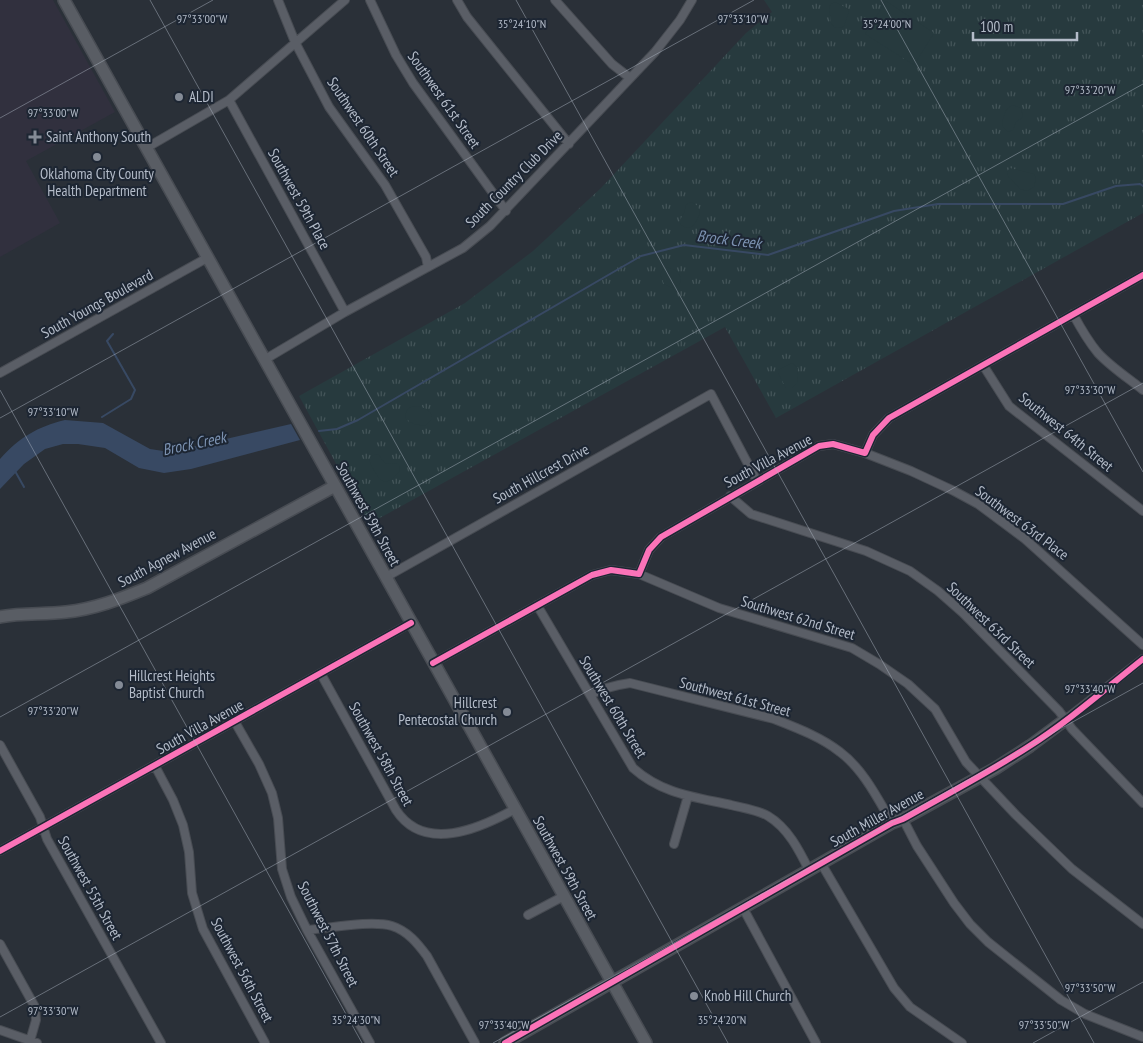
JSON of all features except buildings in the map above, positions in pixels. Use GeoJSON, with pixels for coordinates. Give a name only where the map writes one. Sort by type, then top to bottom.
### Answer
{"type":"FeatureCollection","features":[{"type":"Feature","properties":{"kind":"main road","name":"Southwest 59th Street"},"geometry":{"type":"LineString","coordinates":[[64,0],[646,1043]]}},
{"type":"Feature","properties":{"kind":"main road","name":"South Agnew Avenue"},"geometry":{"type":"LineString","coordinates":[[0,617],[29,613],[65,613],[91,609],[115,602],[147,588],[335,486]]}},
{"type":"Feature","properties":{"kind":"main road","name":"South Miller Avenue"},"geometry":{"type":"LineString","coordinates":[[505,1043],[821,863],[996,768],[1066,720]]}},
{"type":"Feature","properties":{"kind":"street","name":"Southwest 60th Street"},"geometry":{"type":"LineString","coordinates":[[278,0],[295,42],[329,107],[394,199],[426,257],[428,267]]}},
{"type":"Feature","properties":{"kind":"street"},"geometry":{"type":"LineString","coordinates":[[146,148],[229,100],[345,0]]}},
{"type":"Feature","properties":{"kind":"street","name":"Southwest 61st Street"},"geometry":{"type":"LineString","coordinates":[[370,0],[396,55],[413,84],[506,211]]}},
{"type":"Feature","properties":{"kind":"street"},"geometry":{"type":"LineString","coordinates":[[457,0],[467,16],[569,144]]}},
{"type":"Feature","properties":{"kind":"street"},"geometry":{"type":"LineString","coordinates":[[555,0],[612,64],[630,78]]}},
{"type":"Feature","properties":{"kind":"street","name":"South Country Club Drive"},"geometry":{"type":"LineString","coordinates":[[264,360],[345,312],[463,248],[506,211],[655,52],[680,20],[692,0]]}},
{"type":"Feature","properties":{"kind":"street","name":"Southwest 59th Place"},"geometry":{"type":"LineString","coordinates":[[229,100],[345,312]]}},
{"type":"Feature","properties":{"kind":"street","name":"South Youngs Boulevard"},"geometry":{"type":"LineString","coordinates":[[0,373],[207,258]]}},
{"type":"Feature","properties":{"kind":"street"},"geometry":{"type":"LineString","coordinates":[[865,453],[873,435],[889,418],[1143,275]]}},
{"type":"Feature","properties":{"kind":"street"},"geometry":{"type":"LineString","coordinates":[[1073,314],[1098,353],[1143,390]]}},
{"type":"Feature","properties":{"kind":"street","name":"Southwest 64th Street"},"geometry":{"type":"LineString","coordinates":[[983,365],[1010,406],[1143,511]]}},
{"type":"Feature","properties":{"kind":"street","name":"South Hillcrest Drive"},"geometry":{"type":"LineString","coordinates":[[386,577],[711,394],[757,481]]}},
{"type":"Feature","properties":{"kind":"street","name":"South Villa Avenue"},"geometry":{"type":"LineString","coordinates":[[639,574],[649,550],[661,537],[819,446],[833,444],[865,453]]}},
{"type":"Feature","properties":{"kind":"street","name":"Southwest 63rd Place"},"geometry":{"type":"LineString","coordinates":[[865,453],[920,475],[978,504],[1025,539],[1143,645]]}},
{"type":"Feature","properties":{"kind":"street","name":"Southwest 63rd Street"},"geometry":{"type":"LineString","coordinates":[[730,496],[751,514],[866,551],[910,571],[938,591],[963,613],[1059,711],[1143,803]]}},
{"type":"Feature","properties":{"kind":"street"},"geometry":{"type":"LineString","coordinates":[[433,662],[592,575],[611,570],[639,574]]}},
{"type":"Feature","properties":{"kind":"street","name":"Southwest 62nd Street"},"geometry":{"type":"LineString","coordinates":[[639,574],[719,608],[838,642],[879,664],[908,684],[934,709],[966,762],[1016,815],[1072,869],[1143,924]]}},
{"type":"Feature","properties":{"kind":"street","name":"Southwest 60th Street"},"geometry":{"type":"LineString","coordinates":[[537,605],[633,768],[644,778],[668,791],[748,809],[768,816],[795,843],[809,870]]}},
{"type":"Feature","properties":{"kind":"street","name":"South Villa Avenue"},"geometry":{"type":"LineString","coordinates":[[0,851],[411,623]]}},
{"type":"Feature","properties":{"kind":"street","name":"South Miller Avenue"},"geometry":{"type":"LineString","coordinates":[[1066,720],[1143,659]]}},
{"type":"Feature","properties":{"kind":"street","name":"Southwest 58th Street"},"geometry":{"type":"LineString","coordinates":[[320,674],[396,810],[410,826],[425,832],[460,832],[483,826],[515,809]]}},
{"type":"Feature","properties":{"kind":"street","name":"Southwest 61st Street"},"geometry":{"type":"LineString","coordinates":[[590,694],[598,690],[630,682],[774,719],[791,726],[842,752],[862,774],[892,824]]}},
{"type":"Feature","properties":{"kind":"street","name":"Southwest 57th Street"},"geometry":{"type":"LineString","coordinates":[[235,722],[259,764],[272,793],[278,818],[284,875],[291,896],[307,930],[370,1043]]}},
{"type":"Feature","properties":{"kind":"street","name":"Southwest 55th Street"},"geometry":{"type":"LineString","coordinates":[[0,746],[40,817],[47,839],[160,1043]]}},
{"type":"Feature","properties":{"kind":"street","name":"Southwest 56th Street"},"geometry":{"type":"LineString","coordinates":[[155,766],[173,800],[183,825],[189,852],[192,893],[203,929],[265,1043]]}},
{"type":"Feature","properties":{"kind":"street"},"geometry":{"type":"LineString","coordinates":[[674,844],[688,796]]}},
{"type":"Feature","properties":{"kind":"street"},"geometry":{"type":"LineString","coordinates":[[903,819],[954,903],[970,924],[988,942],[1061,1000],[1085,1014],[1143,1037]]}},
{"type":"Feature","properties":{"kind":"street"},"geometry":{"type":"LineString","coordinates":[[821,863],[894,988],[910,1007],[962,1043]]}},
{"type":"Feature","properties":{"kind":"street"},"geometry":{"type":"LineString","coordinates":[[528,915],[564,896]]}},
{"type":"Feature","properties":{"kind":"street"},"geometry":{"type":"LineString","coordinates":[[742,908],[816,1043]]}},
{"type":"Feature","properties":{"kind":"street"},"geometry":{"type":"LineString","coordinates":[[307,930],[369,924],[393,926],[402,931],[419,945],[427,956],[475,1043]]}},
{"type":"Feature","properties":{"kind":"street"},"geometry":{"type":"LineString","coordinates":[[0,944],[35,1007],[36,1020],[33,1042],[0,1030]]}},
{"type":"Feature","properties":{"kind":"shaded area","name":"Saint Anthony South"},"geometry":{"type":"Polygon","coordinates":[[[0,0],[53,0],[115,112],[26,161],[60,223],[0,257],[0,0]]]}},
{"type":"Feature","properties":{"kind":"green space"},"geometry":{"type":"Polygon","coordinates":[[[764,0],[1143,0],[1143,213],[776,418],[725,327],[369,524],[299,396],[465,303],[533,251],[601,188],[746,33],[772,12],[764,0]]]}},
{"type":"Feature","properties":{"kind":"green space"},"geometry":{"type":"Polygon","coordinates":[[[886,1],[934,33],[914,65],[865,34],[886,1]]]}},
{"type":"Feature","properties":{"kind":"green space"},"geometry":{"type":"Polygon","coordinates":[[[835,2],[849,11],[844,26],[841,28],[834,27],[831,23],[829,7],[835,2]]]}},
{"type":"Feature","properties":{"kind":"green space"},"geometry":{"type":"Polygon","coordinates":[[[1013,105],[1021,108],[1023,117],[1016,122],[1013,130],[1008,132],[1002,126],[1003,119],[1006,111],[1013,105]]]}},
{"type":"Feature","properties":{"kind":"green space"},"geometry":{"type":"Polygon","coordinates":[[[1010,168],[1034,174],[1036,178],[1034,187],[1027,191],[1020,189],[1007,175],[1010,168]]]}},
{"type":"Feature","properties":{"kind":"green space"},"geometry":{"type":"Polygon","coordinates":[[[691,202],[698,206],[700,214],[693,226],[688,228],[681,225],[680,220],[686,205],[691,202]]]}},
{"type":"Feature","properties":{"kind":"green space"},"geometry":{"type":"Polygon","coordinates":[[[664,268],[670,268],[678,272],[681,281],[679,285],[672,288],[664,284],[660,274],[664,268]]]}},
{"type":"Feature","properties":{"kind":"green space"},"geometry":{"type":"Polygon","coordinates":[[[792,363],[798,368],[797,383],[792,388],[786,388],[778,370],[792,363]]]}},
{"type":"Feature","properties":{"kind":"green space"},"geometry":{"type":"Polygon","coordinates":[[[415,406],[424,408],[431,413],[432,419],[425,426],[414,424],[406,419],[408,410],[415,406]]]}},
{"type":"Feature","properties":{"kind":"green space"},"geometry":{"type":"Polygon","coordinates":[[[378,454],[385,463],[398,464],[400,466],[399,472],[390,480],[381,480],[370,464],[371,457],[378,454]]]}},
{"type":"Feature","properties":{"kind":"water","name":"Brock Creek"},"geometry":{"type":"Polygon","coordinates":[[[65,420],[103,423],[150,449],[170,452],[291,424],[300,440],[191,469],[164,473],[139,468],[105,448],[63,444],[45,449],[24,464],[0,489],[0,459],[30,434],[65,420]]]}},
{"type":"Feature","properties":{"kind":"waterway","name":"Brock Creek"},"geometry":{"type":"LineString","coordinates":[[319,431],[337,429],[358,420],[641,256],[684,245],[768,255],[894,211],[938,204],[1063,204],[1116,186],[1140,184],[1143,186]]}},
{"type":"Feature","properties":{"kind":"waterway"},"geometry":{"type":"LineString","coordinates":[[102,417],[131,399],[135,390],[107,341],[113,334]]}},
{"type":"Feature","properties":{"kind":"waterway"},"geometry":{"type":"LineString","coordinates":[[15,471],[24,487]]}},
{"type":"Feature","properties":{"kind":"cycle path"},"geometry":{"type":"LineString","coordinates":[[433,663],[592,575],[611,570],[639,574],[649,550],[661,537],[819,446],[833,444],[865,453],[873,435],[889,418],[1143,275]]}},
{"type":"Feature","properties":{"kind":"cycle path"},"geometry":{"type":"LineString","coordinates":[[0,851],[411,623]]}},
{"type":"Feature","properties":{"kind":"cycle path"},"geometry":{"type":"LineString","coordinates":[[505,1043],[892,823],[903,819],[998,766],[1058,726],[1143,659]]}},
{"type":"Feature","properties":{"kind":"place","name":"ALDI"},"geometry":{"type":"Point","coordinates":[179,97]}},
{"type":"Feature","properties":{"kind":"place","name":"Saint Anthony South"},"geometry":{"type":"Point","coordinates":[35,137]}},
{"type":"Feature","properties":{"kind":"place","name":"Oklahoma City County Health Department"},"geometry":{"type":"Point","coordinates":[97,157]}},
{"type":"Feature","properties":{"kind":"place","name":"Hillcrest Heights Baptist Church"},"geometry":{"type":"Point","coordinates":[119,685]}},
{"type":"Feature","properties":{"kind":"place","name":"Hillcrest Pentecostal Church"},"geometry":{"type":"Point","coordinates":[507,712]}},
{"type":"Feature","properties":{"kind":"place","name":"Knob Hill Church"},"geometry":{"type":"Point","coordinates":[694,996]}}]}
